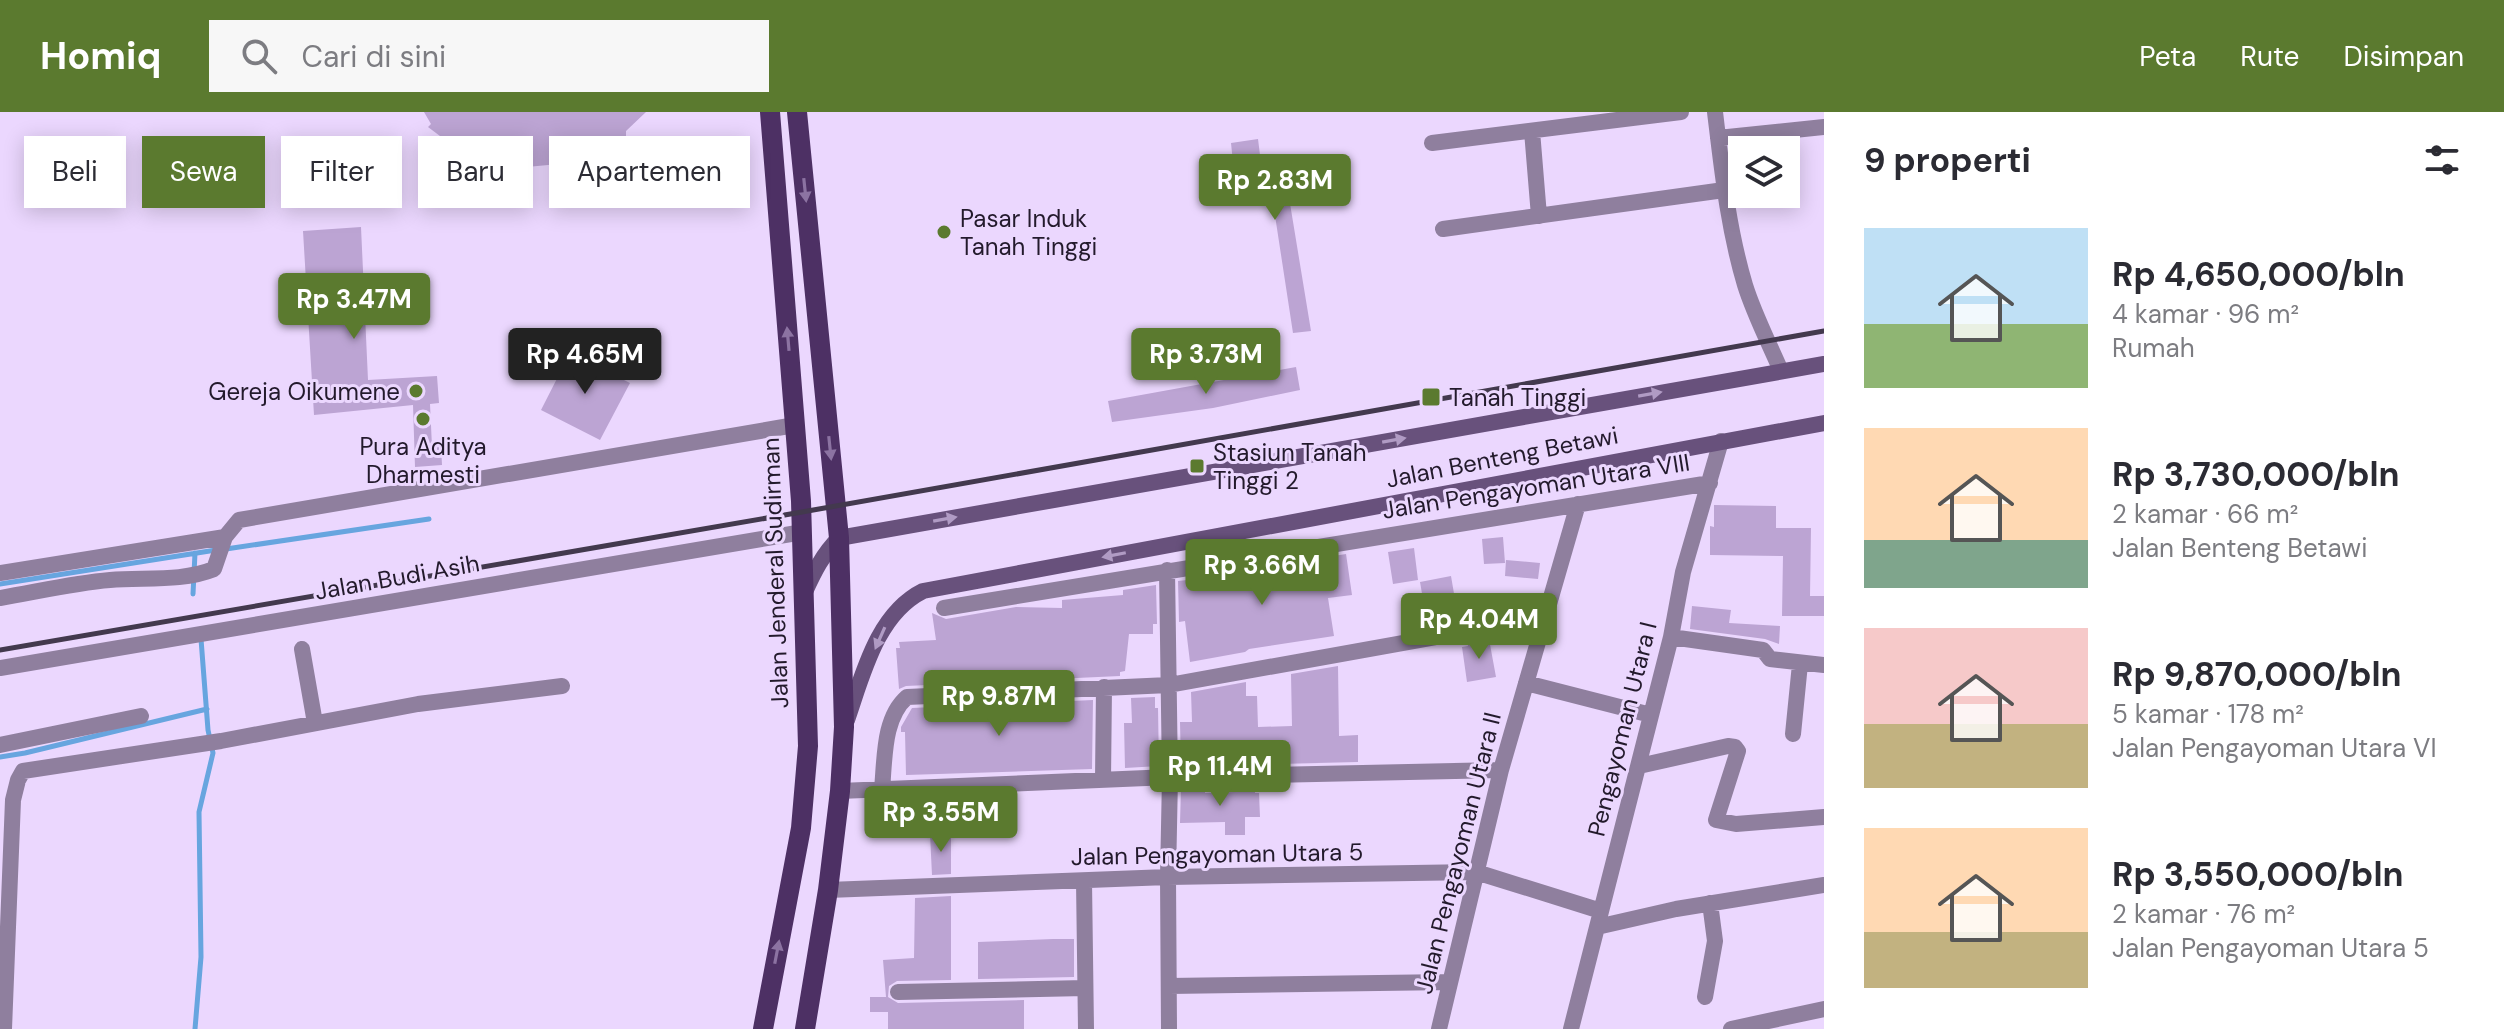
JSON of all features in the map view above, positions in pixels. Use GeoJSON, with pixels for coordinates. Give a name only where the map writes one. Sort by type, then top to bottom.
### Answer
{"type":"FeatureCollection","features":[{"type":"Feature","properties":{"kind":"main road","name":"Jalan Jenderal Sudirman"},"geometry":{"type":"LineString","coordinates":[[763,1029],[801,828],[808,746],[803,532],[770,112]]}},
{"type":"Feature","properties":{"kind":"main road"},"geometry":{"type":"LineString","coordinates":[[797,112],[839,538],[844,698],[840,791],[828,890],[805,1029]]}},
{"type":"Feature","properties":{"kind":"main road","name":"Jalan Benteng Betawi"},"geometry":{"type":"LineString","coordinates":[[839,538],[1824,364]]}},
{"type":"Feature","properties":{"kind":"main road","name":"Jalan Benteng Betawi"},"geometry":{"type":"LineString","coordinates":[[844,727],[886,623],[898,608],[923,591],[1824,423]]}},
{"type":"Feature","properties":{"kind":"main road"},"geometry":{"type":"LineString","coordinates":[[804,593],[816,567],[839,538]]}},
{"type":"Feature","properties":{"kind":"main road"},"geometry":{"type":"LineString","coordinates":[[807,698],[844,698]]}},
{"type":"Feature","properties":{"kind":"street"},"geometry":{"type":"LineString","coordinates":[[1715,112],[1724,190],[1746,287],[1781,371]]}},
{"type":"Feature","properties":{"kind":"street"},"geometry":{"type":"LineString","coordinates":[[1432,143],[1672,113]]}},
{"type":"Feature","properties":{"kind":"street"},"geometry":{"type":"LineString","coordinates":[[1718,138],[1824,127]]}},
{"type":"Feature","properties":{"kind":"street"},"geometry":{"type":"LineString","coordinates":[[1532,131],[1539,216]]}},
{"type":"Feature","properties":{"kind":"street"},"geometry":{"type":"LineString","coordinates":[[1443,229],[1724,190]]}},
{"type":"Feature","properties":{"kind":"street"},"geometry":{"type":"LineString","coordinates":[[0,598],[102,580],[172,578],[214,569],[223,543],[239,520],[795,425]]}},
{"type":"Feature","properties":{"kind":"street","name":"Pengayoman Utara I"},"geometry":{"type":"LineString","coordinates":[[1571,1029],[1671,637],[1683,572],[1721,441]]}},
{"type":"Feature","properties":{"kind":"street","name":"Jalan Pengayoman Utara VIII"},"geometry":{"type":"LineString","coordinates":[[944,608],[1710,483]]}},
{"type":"Feature","properties":{"kind":"street","name":"Jalan Pengayoman Utara II"},"geometry":{"type":"LineString","coordinates":[[1439,1029],[1501,770],[1578,504]]}},
{"type":"Feature","properties":{"kind":"street","name":"Jalan Budi Asih"},"geometry":{"type":"LineString","coordinates":[[0,668],[803,532]]}},
{"type":"Feature","properties":{"kind":"street"},"geometry":{"type":"LineString","coordinates":[[0,573],[223,543]]}},
{"type":"Feature","properties":{"kind":"street"},"geometry":{"type":"LineString","coordinates":[[141,552],[142,577]]}},
{"type":"Feature","properties":{"kind":"street"},"geometry":{"type":"LineString","coordinates":[[99,559],[102,580]]}},
{"type":"Feature","properties":{"kind":"street"},"geometry":{"type":"LineString","coordinates":[[1167,570],[1169,1029]]}},
{"type":"Feature","properties":{"kind":"street"},"geometry":{"type":"LineString","coordinates":[[882,789],[889,728],[895,707],[907,697],[1169,685],[1547,617]]}},
{"type":"Feature","properties":{"kind":"street"},"geometry":{"type":"LineString","coordinates":[[1671,637],[1763,650],[1770,659],[1824,665]]}},
{"type":"Feature","properties":{"kind":"street"},"geometry":{"type":"LineString","coordinates":[[302,649],[315,723]]}},
{"type":"Feature","properties":{"kind":"street"},"geometry":{"type":"LineString","coordinates":[[1793,734],[1800,664]]}},
{"type":"Feature","properties":{"kind":"street"},"geometry":{"type":"LineString","coordinates":[[1526,683],[1651,715]]}},
{"type":"Feature","properties":{"kind":"street"},"geometry":{"type":"LineString","coordinates":[[4,1029],[13,800],[23,771],[221,741],[418,704],[562,686]]}},
{"type":"Feature","properties":{"kind":"street"},"geometry":{"type":"LineString","coordinates":[[1103,780],[1104,687]]}},
{"type":"Feature","properties":{"kind":"street"},"geometry":{"type":"LineString","coordinates":[[0,745],[141,716]]}},
{"type":"Feature","properties":{"kind":"street"},"geometry":{"type":"LineString","coordinates":[[1639,766],[1735,747],[1738,751],[1716,820],[1729,824],[1824,817]]}},
{"type":"Feature","properties":{"kind":"street"},"geometry":{"type":"LineString","coordinates":[[840,791],[1170,777],[1501,770]]}},
{"type":"Feature","properties":{"kind":"street","name":"Jalan Pengayoman Utara 5"},"geometry":{"type":"LineString","coordinates":[[828,890],[1168,877],[1476,872],[1599,919]]}},
{"type":"Feature","properties":{"kind":"street"},"geometry":{"type":"LineString","coordinates":[[1084,881],[1086,1029]]}},
{"type":"Feature","properties":{"kind":"street"},"geometry":{"type":"LineString","coordinates":[[1599,919],[1824,885]]}},
{"type":"Feature","properties":{"kind":"street"},"geometry":{"type":"LineString","coordinates":[[1705,997],[1715,941],[1710,903]]}},
{"type":"Feature","properties":{"kind":"street"},"geometry":{"type":"LineString","coordinates":[[1169,986],[1450,982]]}},
{"type":"Feature","properties":{"kind":"street"},"geometry":{"type":"LineString","coordinates":[[898,992],[1085,988]]}},
{"type":"Feature","properties":{"kind":"street"},"geometry":{"type":"LineString","coordinates":[[1731,1029],[1780,1024],[1824,1009]]}},
{"type":"Feature","properties":{"kind":"building"},"geometry":{"type":"Polygon","coordinates":[[[424,112],[646,112],[626,131],[626,136],[549,136],[549,165],[533,166],[533,136],[440,136],[428,127],[431,124],[424,112]]]}},
{"type":"Feature","properties":{"kind":"building"},"geometry":{"type":"Polygon","coordinates":[[[1258,139],[1262,171],[1284,167],[1311,331],[1293,333],[1268,188],[1236,191],[1231,143],[1258,139]]]}},
{"type":"Feature","properties":{"kind":"building"},"geometry":{"type":"Polygon","coordinates":[[[361,227],[368,380],[437,376],[439,403],[430,404],[432,447],[441,446],[442,465],[415,467],[413,405],[314,415],[303,231],[361,227]]]}},
{"type":"Feature","properties":{"kind":"building"},"geometry":{"type":"Polygon","coordinates":[[[570,353],[630,383],[600,440],[541,410],[570,353]]]}},
{"type":"Feature","properties":{"kind":"building"},"geometry":{"type":"Polygon","coordinates":[[[1296,367],[1300,390],[1213,408],[1112,422],[1108,401],[1296,367]]]}},
{"type":"Feature","properties":{"kind":"building"},"geometry":{"type":"Polygon","coordinates":[[[1714,505],[1776,506],[1776,528],[1811,528],[1810,596],[1824,596],[1824,616],[1782,616],[1783,556],[1710,555],[1714,505]]]}},
{"type":"Feature","properties":{"kind":"building"},"geometry":{"type":"Polygon","coordinates":[[[1503,537],[1505,563],[1484,564],[1482,539],[1503,537]]]}},
{"type":"Feature","properties":{"kind":"building"},"geometry":{"type":"Polygon","coordinates":[[[1414,548],[1418,580],[1393,584],[1388,552],[1414,548]]]}},
{"type":"Feature","properties":{"kind":"building"},"geometry":{"type":"Polygon","coordinates":[[[1346,554],[1352,595],[1328,598],[1334,636],[1190,662],[1185,621],[1179,622],[1178,581],[1234,575],[1235,582],[1259,578],[1259,573],[1278,570],[1277,565],[1346,554]]]}},
{"type":"Feature","properties":{"kind":"building"},"geometry":{"type":"Polygon","coordinates":[[[1506,560],[1540,563],[1538,579],[1505,576],[1506,560]]]}},
{"type":"Feature","properties":{"kind":"building"},"geometry":{"type":"Polygon","coordinates":[[[1451,576],[1458,617],[1427,622],[1420,582],[1451,576]]]}},
{"type":"Feature","properties":{"kind":"building"},"geometry":{"type":"Polygon","coordinates":[[[1156,585],[1157,624],[1153,624],[1153,634],[1129,634],[1125,671],[1120,672],[1120,676],[906,686],[899,689],[896,648],[900,648],[899,642],[936,640],[932,613],[946,619],[1016,607],[1062,608],[1062,600],[1123,595],[1123,590],[1156,585]]]}},
{"type":"Feature","properties":{"kind":"building"},"geometry":{"type":"Polygon","coordinates":[[[1692,606],[1731,610],[1729,623],[1780,626],[1779,644],[1765,639],[1690,629],[1692,606]]]}},
{"type":"Feature","properties":{"kind":"building"},"geometry":{"type":"Polygon","coordinates":[[[1489,639],[1496,677],[1467,682],[1462,647],[1468,646],[1467,642],[1489,639]]]}},
{"type":"Feature","properties":{"kind":"building"},"geometry":{"type":"Polygon","coordinates":[[[1338,666],[1339,736],[1358,735],[1358,762],[1234,765],[1233,757],[1203,759],[1203,765],[1181,766],[1180,722],[1192,722],[1191,692],[1246,682],[1246,696],[1257,696],[1258,727],[1292,726],[1291,674],[1338,666]]]}},
{"type":"Feature","properties":{"kind":"building"},"geometry":{"type":"Polygon","coordinates":[[[1155,697],[1159,766],[1125,768],[1124,723],[1132,723],[1131,698],[1155,697]]]}},
{"type":"Feature","properties":{"kind":"building"},"geometry":{"type":"Polygon","coordinates":[[[1093,700],[1092,769],[906,775],[905,732],[901,732],[901,727],[912,708],[1093,700]]]}},
{"type":"Feature","properties":{"kind":"building"},"geometry":{"type":"Polygon","coordinates":[[[1255,786],[1255,793],[1259,793],[1260,817],[1245,817],[1245,835],[1225,835],[1225,822],[1180,823],[1181,788],[1205,787],[1205,793],[1234,792],[1234,787],[1255,786]]]}},
{"type":"Feature","properties":{"kind":"building"},"geometry":{"type":"Polygon","coordinates":[[[951,833],[951,874],[932,875],[930,834],[951,833]]]}},
{"type":"Feature","properties":{"kind":"building"},"geometry":{"type":"Polygon","coordinates":[[[951,896],[951,980],[897,981],[889,986],[888,997],[898,1003],[1024,1000],[1024,1029],[888,1029],[888,1012],[870,1012],[870,997],[886,997],[883,960],[914,958],[915,898],[951,896]]]}},
{"type":"Feature","properties":{"kind":"building"},"geometry":{"type":"Polygon","coordinates":[[[1074,939],[1074,977],[978,979],[978,942],[1074,939]]]}},
{"type":"Feature","properties":{"kind":"waterway"},"geometry":{"type":"LineString","coordinates":[[226,549],[429,519]]}},
{"type":"Feature","properties":{"kind":"waterway"},"geometry":{"type":"LineString","coordinates":[[0,584],[216,550]]}},
{"type":"Feature","properties":{"kind":"waterway"},"geometry":{"type":"LineString","coordinates":[[193,594],[195,553]]}},
{"type":"Feature","properties":{"kind":"waterway"},"geometry":{"type":"LineString","coordinates":[[195,1029],[201,957],[199,812],[213,753],[208,730],[201,639]]}},
{"type":"Feature","properties":{"kind":"waterway"},"geometry":{"type":"LineString","coordinates":[[0,757],[207,709]]}},
{"type":"Feature","properties":{"kind":"railway"},"geometry":{"type":"LineString","coordinates":[[0,650],[1824,331]]}},
{"type":"Feature","properties":{"kind":"place","name":"Pasar Induk Tanah Tinggi"},"geometry":{"type":"Point","coordinates":[944,232]}},
{"type":"Feature","properties":{"kind":"place","name":"Gereja Oikumene"},"geometry":{"type":"Point","coordinates":[416,391]}},
{"type":"Feature","properties":{"kind":"place","name":"Tanah Tinggi"},"geometry":{"type":"Point","coordinates":[1431,397]}},
{"type":"Feature","properties":{"kind":"place","name":"Pura Aditya Dharmesti"},"geometry":{"type":"Point","coordinates":[423,419]}},
{"type":"Feature","properties":{"kind":"place","name":"Stasiun Tanah Tinggi 2"},"geometry":{"type":"Point","coordinates":[1197,466]}}]}
